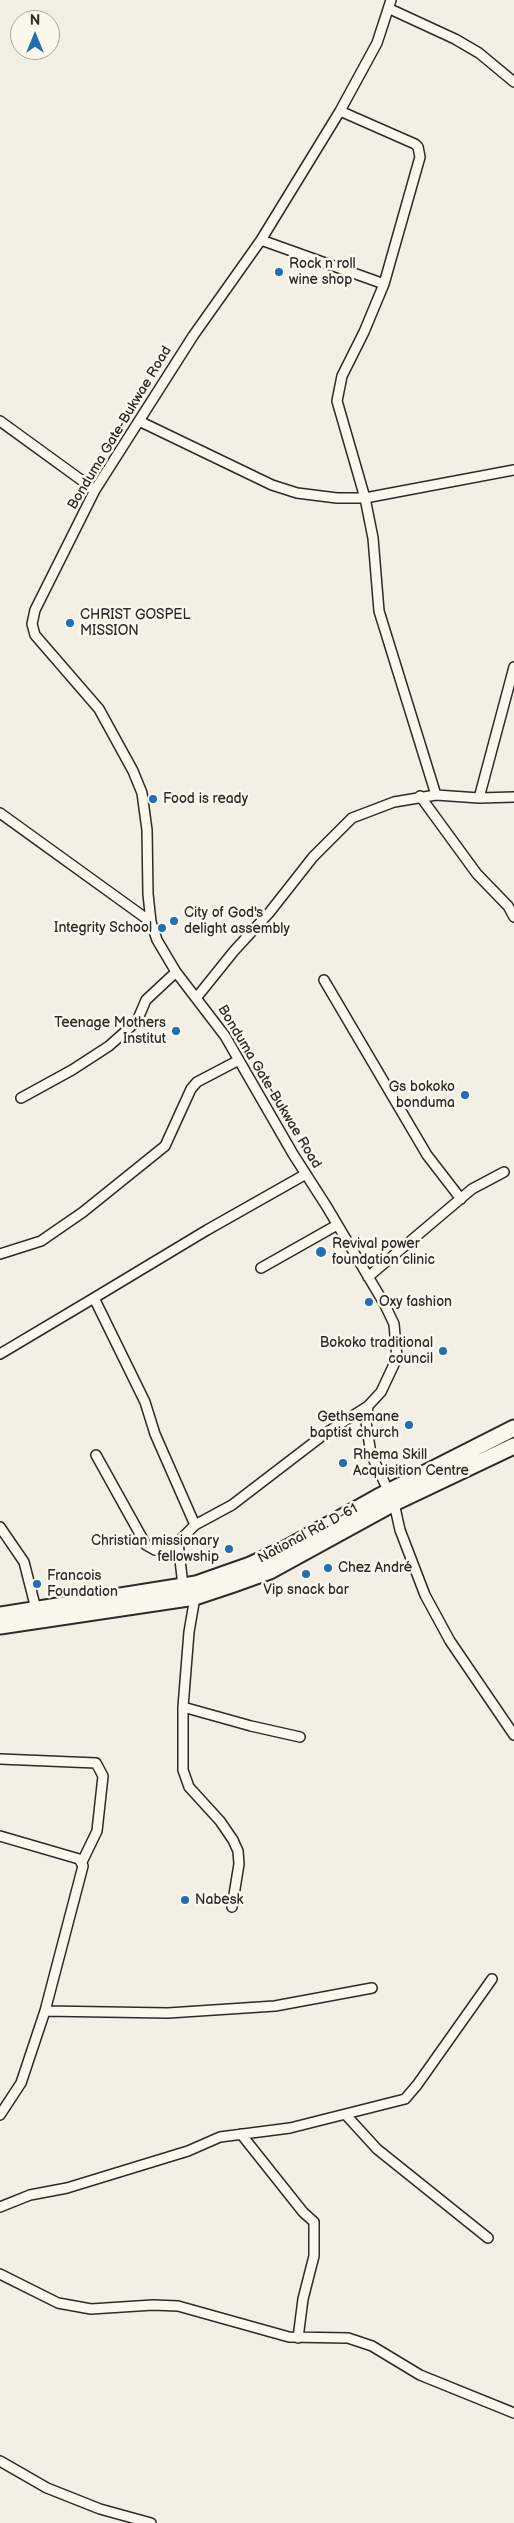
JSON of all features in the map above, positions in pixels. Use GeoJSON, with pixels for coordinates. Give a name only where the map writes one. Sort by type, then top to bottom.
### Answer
{"type":"FeatureCollection","features":[{"type":"Feature","properties":{"kind":"highway","name":"National Rd. D-61"},"geometry":{"type":"LineString","coordinates":[[0,1626],[195,1597],[270,1571],[392,1497],[514,1428]]}},
{"type":"Feature","properties":{"kind":"highway","name":"National Rd. D-61"},"geometry":{"type":"LineString","coordinates":[[0,1615],[196,1584],[241,1568],[285,1549],[392,1497],[514,1447]]}},
{"type":"Feature","properties":{"kind":"street"},"geometry":{"type":"LineString","coordinates":[[391,5],[478,53],[514,82]]}},
{"type":"Feature","properties":{"kind":"street","name":"Bonduma Gate-Bukwae Road"},"geometry":{"type":"LineString","coordinates":[[178,1542],[195,1525],[232,1505],[326,1433],[368,1406],[381,1392],[391,1375],[397,1358],[394,1324],[225,1036],[176,972],[157,940],[151,922],[148,894],[147,830],[142,794],[133,771],[99,709],[35,635],[32,624],[35,610],[95,490],[192,336],[261,240],[362,76],[391,5]]}},
{"type":"Feature","properties":{"kind":"street"},"geometry":{"type":"LineString","coordinates":[[340,111],[415,144],[418,147],[420,157],[384,284],[342,376],[338,401],[365,498],[373,538],[379,611],[436,795]]}},
{"type":"Feature","properties":{"kind":"street"},"geometry":{"type":"LineString","coordinates":[[261,240],[384,284]]}},
{"type":"Feature","properties":{"kind":"street"},"geometry":{"type":"LineString","coordinates":[[0,421],[95,490]]}},
{"type":"Feature","properties":{"kind":"street"},"geometry":{"type":"LineString","coordinates":[[139,421],[272,485],[297,493],[337,498],[365,498],[514,470]]}},
{"type":"Feature","properties":{"kind":"street"},"geometry":{"type":"LineString","coordinates":[[479,798],[514,667]]}},
{"type":"Feature","properties":{"kind":"street"},"geometry":{"type":"LineString","coordinates":[[420,796],[477,874],[503,900],[514,917]]}},
{"type":"Feature","properties":{"kind":"street"},"geometry":{"type":"LineString","coordinates":[[197,997],[234,951],[269,913],[313,857],[352,818],[394,802],[420,796],[514,797]]}},
{"type":"Feature","properties":{"kind":"street"},"geometry":{"type":"LineString","coordinates":[[0,813],[151,922]]}},
{"type":"Feature","properties":{"kind":"street"},"geometry":{"type":"LineString","coordinates":[[21,1098],[72,1070],[109,1046],[137,1021],[146,1000],[176,972]]}},
{"type":"Feature","properties":{"kind":"street"},"geometry":{"type":"LineString","coordinates":[[324,980],[427,1155],[461,1198]]}},
{"type":"Feature","properties":{"kind":"street"},"geometry":{"type":"LineString","coordinates":[[0,1254],[41,1241],[83,1212],[165,1146],[191,1089],[197,1082],[239,1060]]}},
{"type":"Feature","properties":{"kind":"street"},"geometry":{"type":"LineString","coordinates":[[368,1277],[472,1189],[504,1172]]}},
{"type":"Feature","properties":{"kind":"street"},"geometry":{"type":"LineString","coordinates":[[0,1354],[207,1230],[306,1174]]}},
{"type":"Feature","properties":{"kind":"street"},"geometry":{"type":"LineString","coordinates":[[261,1268],[337,1225]]}},
{"type":"Feature","properties":{"kind":"street"},"geometry":{"type":"LineString","coordinates":[[94,1298],[145,1402],[154,1434],[195,1525]]}},
{"type":"Feature","properties":{"kind":"street"},"geometry":{"type":"LineString","coordinates":[[368,1406],[366,1422],[371,1454],[392,1497],[400,1530],[425,1595],[450,1641],[514,1735]]}},
{"type":"Feature","properties":{"kind":"street"},"geometry":{"type":"LineString","coordinates":[[96,1455],[146,1545],[155,1550],[178,1542],[183,1586]]}},
{"type":"Feature","properties":{"kind":"street"},"geometry":{"type":"LineString","coordinates":[[0,1527],[24,1562],[36,1609]]}},
{"type":"Feature","properties":{"kind":"street"},"geometry":{"type":"LineString","coordinates":[[195,1597],[189,1632],[183,1706],[183,1770],[189,1786],[220,1821],[238,1851],[239,1864],[232,1907]]}},
{"type":"Feature","properties":{"kind":"street"},"geometry":{"type":"LineString","coordinates":[[183,1706],[251,1726],[300,1737]]}},
{"type":"Feature","properties":{"kind":"street"},"geometry":{"type":"LineString","coordinates":[[0,1759],[96,1763],[103,1776],[97,1831],[82,1862],[44,2011],[21,2083],[0,2115]]}},
{"type":"Feature","properties":{"kind":"street"},"geometry":{"type":"LineString","coordinates":[[0,1836],[78,1859],[82,1862]]}},
{"type":"Feature","properties":{"kind":"street"},"geometry":{"type":"LineString","coordinates":[[0,2206],[30,2195],[67,2188],[188,2151],[220,2137],[290,2128],[405,2099],[492,1979]]}},
{"type":"Feature","properties":{"kind":"street"},"geometry":{"type":"LineString","coordinates":[[44,2011],[168,2013],[275,2006],[372,1988]]}},
{"type":"Feature","properties":{"kind":"street"},"geometry":{"type":"LineString","coordinates":[[346,2115],[377,2149],[488,2238]]}},
{"type":"Feature","properties":{"kind":"street"},"geometry":{"type":"LineString","coordinates":[[241,2134],[302,2212],[314,2222],[314,2256],[302,2299],[298,2338]]}},
{"type":"Feature","properties":{"kind":"street"},"geometry":{"type":"LineString","coordinates":[[0,2274],[58,2303],[91,2309],[152,2305],[178,2306],[199,2314],[298,2338],[348,2338],[372,2346],[420,2375],[514,2413]]}},
{"type":"Feature","properties":{"kind":"street"},"geometry":{"type":"LineString","coordinates":[[0,2461],[47,2488],[100,2509],[151,2523]]}},
{"type":"Feature","properties":{"kind":"place","name":"Rock n roll wine shop"},"geometry":{"type":"Point","coordinates":[279,272]}},
{"type":"Feature","properties":{"kind":"place","name":"CHRIST GOSPEL MISSION"},"geometry":{"type":"Point","coordinates":[70,623]}},
{"type":"Feature","properties":{"kind":"place","name":"Food is ready"},"geometry":{"type":"Point","coordinates":[153,799]}},
{"type":"Feature","properties":{"kind":"place","name":"City of God's delight assembly"},"geometry":{"type":"Point","coordinates":[174,921]}},
{"type":"Feature","properties":{"kind":"place","name":"Integrity School"},"geometry":{"type":"Point","coordinates":[162,928]}},
{"type":"Feature","properties":{"kind":"place","name":"Teenage Mothers Institut"},"geometry":{"type":"Point","coordinates":[176,1031]}},
{"type":"Feature","properties":{"kind":"place","name":"Gs bokoko bonduma"},"geometry":{"type":"Point","coordinates":[465,1095]}},
{"type":"Feature","properties":{"kind":"place","name":"Revival power foundation clinic"},"geometry":{"type":"Point","coordinates":[321,1252]}},
{"type":"Feature","properties":{"kind":"place","name":"Oxy fashion"},"geometry":{"type":"Point","coordinates":[369,1302]}},
{"type":"Feature","properties":{"kind":"place","name":"Bokoko traditional council"},"geometry":{"type":"Point","coordinates":[443,1351]}},
{"type":"Feature","properties":{"kind":"place","name":"Gethsemane baptist church"},"geometry":{"type":"Point","coordinates":[409,1425]}},
{"type":"Feature","properties":{"kind":"place","name":"Rhema Skill Acquisition Centre"},"geometry":{"type":"Point","coordinates":[343,1463]}},
{"type":"Feature","properties":{"kind":"place","name":"Christian missionary fellowship"},"geometry":{"type":"Point","coordinates":[229,1549]}},
{"type":"Feature","properties":{"kind":"place","name":"Chez André"},"geometry":{"type":"Point","coordinates":[328,1568]}},
{"type":"Feature","properties":{"kind":"place","name":"Vip snack bar"},"geometry":{"type":"Point","coordinates":[306,1574]}},
{"type":"Feature","properties":{"kind":"place","name":"Francois Foundation"},"geometry":{"type":"Point","coordinates":[37,1584]}},
{"type":"Feature","properties":{"kind":"place","name":"Nabesk"},"geometry":{"type":"Point","coordinates":[185,1900]}}]}
